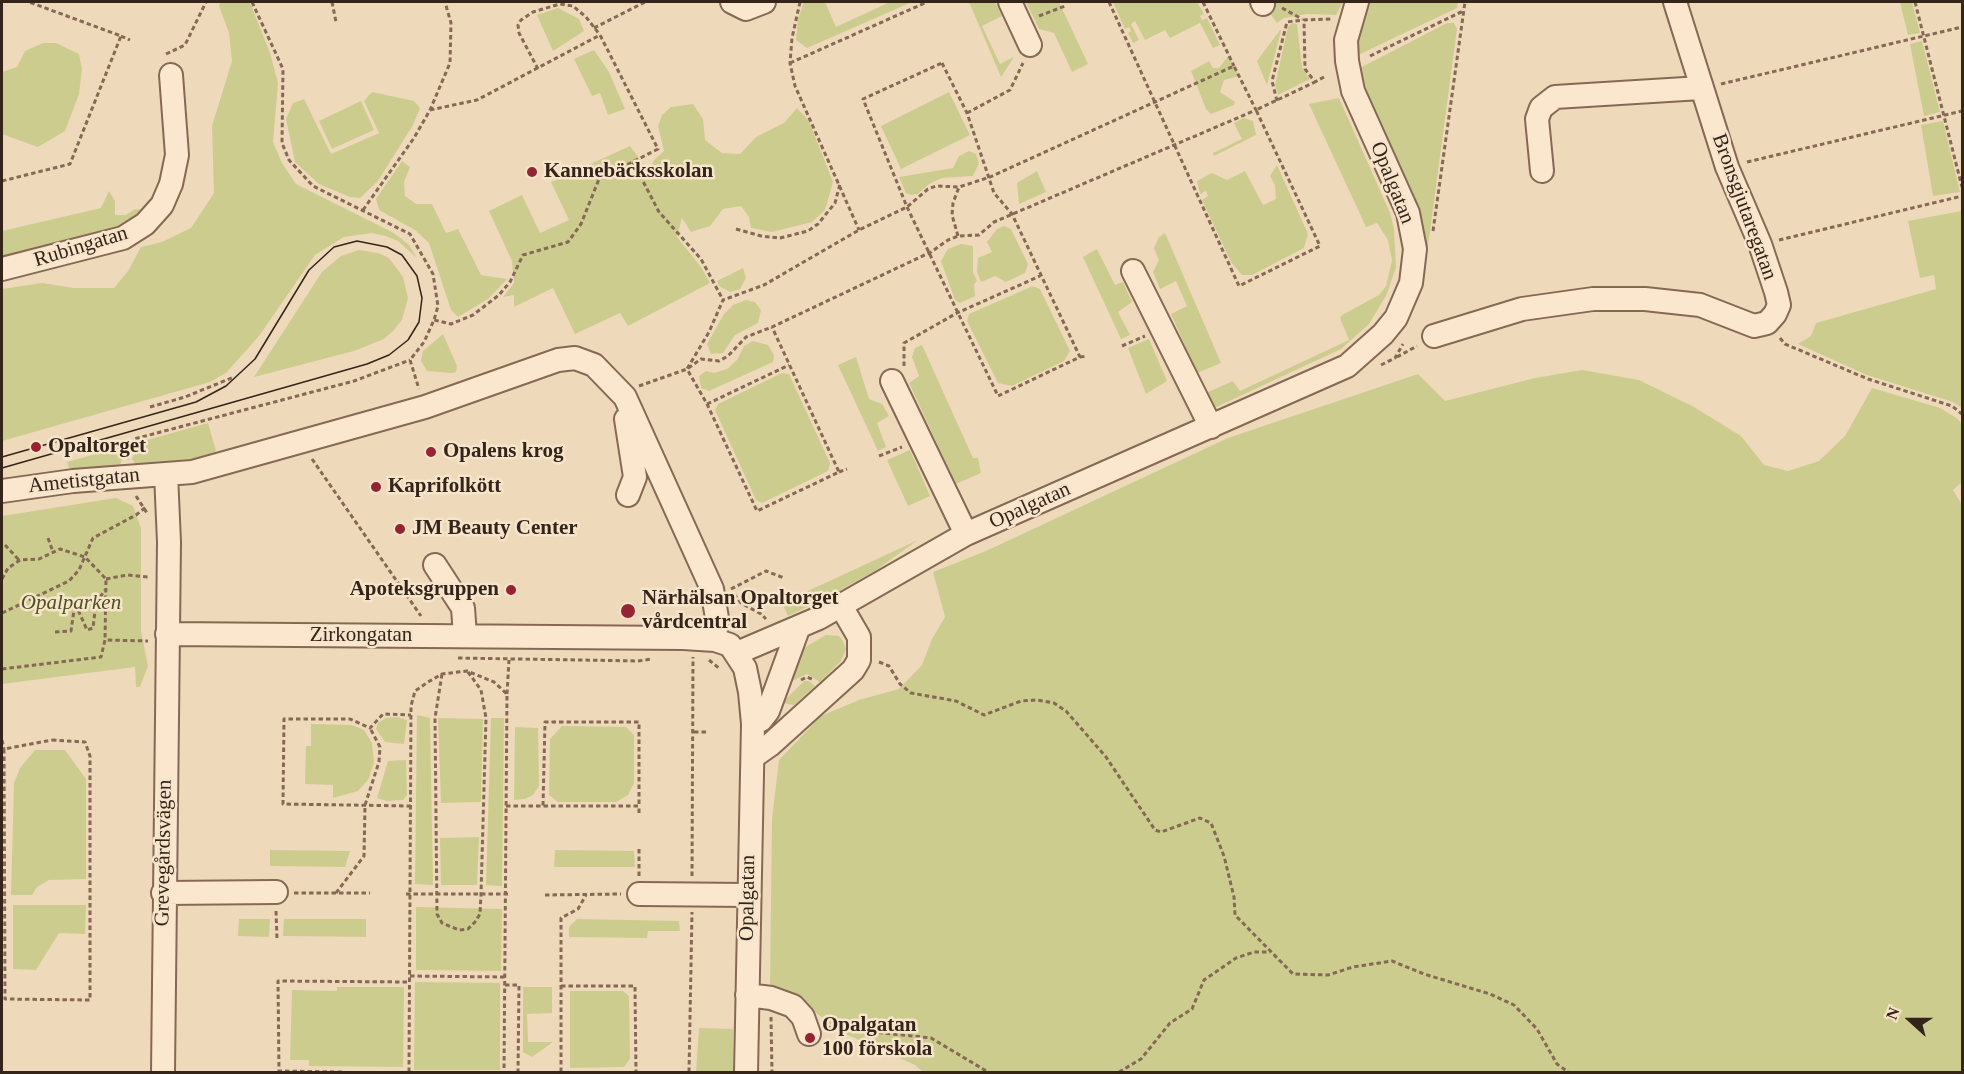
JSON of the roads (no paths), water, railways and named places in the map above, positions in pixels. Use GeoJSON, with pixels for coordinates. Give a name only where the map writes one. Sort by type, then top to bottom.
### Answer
{"type":"FeatureCollection","features":[{"type":"Feature","properties":{"kind":"street"},"geometry":{"type":"LineString","coordinates":[[732,2],[746,9],[764,2]]}},
{"type":"Feature","properties":{"kind":"street"},"geometry":{"type":"LineString","coordinates":[[1010,2],[1030,45]]}},
{"type":"Feature","properties":{"kind":"street","name":"Bronsgjutaregatan"},"geometry":{"type":"LineString","coordinates":[[1434,336],[1522,309],[1593,299],[1682,302],[1718,311],[1754,326],[1767,323],[1779,304],[1760,244],[1727,167],[1675,2]]}},
{"type":"Feature","properties":{"kind":"street","name":"Opalgatan"},"geometry":{"type":"LineString","coordinates":[[746,1072],[753,724],[745,668],[737,652],[798,629],[966,534],[1347,366],[1383,334],[1396,318],[1412,283],[1414,249],[1408,213],[1353,91],[1347,62],[1346,40],[1354,10]]}},
{"type":"Feature","properties":{"kind":"street","name":"Rubingatan"},"geometry":{"type":"LineString","coordinates":[[2,269],[123,238],[145,224],[162,205],[171,184],[177,155],[169,64]]}},
{"type":"Feature","properties":{"kind":"street"},"geometry":{"type":"LineString","coordinates":[[1542,171],[1538,119],[1541,108],[1555,96],[1701,88]]}},
{"type":"Feature","properties":{"kind":"street"},"geometry":{"type":"LineString","coordinates":[[1133,271],[1212,427]]}},
{"type":"Feature","properties":{"kind":"street","name":"Ametistgatan"},"geometry":{"type":"LineString","coordinates":[[2,491],[125,476],[192,472],[425,407],[558,360],[575,358],[594,365],[629,389]]}},
{"type":"Feature","properties":{"kind":"street"},"geometry":{"type":"LineString","coordinates":[[892,381],[966,534]]}},
{"type":"Feature","properties":{"kind":"street"},"geometry":{"type":"LineString","coordinates":[[628,495],[635,477],[629,389]]}},
{"type":"Feature","properties":{"kind":"street"},"geometry":{"type":"LineString","coordinates":[[629,389],[712,589],[717,618],[715,640],[730,645],[737,652]]}},
{"type":"Feature","properties":{"kind":"street"},"geometry":{"type":"LineString","coordinates":[[159,637],[169,542],[166,474]]}},
{"type":"Feature","properties":{"kind":"street"},"geometry":{"type":"LineString","coordinates":[[435,565],[463,608],[465,636]]}},
{"type":"Feature","properties":{"kind":"street"},"geometry":{"type":"LineString","coordinates":[[753,757],[770,745],[853,670],[859,660],[859,637],[841,606]]}},
{"type":"Feature","properties":{"kind":"street"},"geometry":{"type":"LineString","coordinates":[[753,724],[761,720],[768,711],[798,629]]}},
{"type":"Feature","properties":{"kind":"street","name":"Zirkongatan"},"geometry":{"type":"LineString","coordinates":[[159,637],[465,636],[715,640]]}},
{"type":"Feature","properties":{"kind":"street","name":"Grevegårdsvägen"},"geometry":{"type":"LineString","coordinates":[[159,637],[164,893],[163,1072]]}},
{"type":"Feature","properties":{"kind":"street"},"geometry":{"type":"LineString","coordinates":[[164,893],[276,892]]}},
{"type":"Feature","properties":{"kind":"street"},"geometry":{"type":"LineString","coordinates":[[639,894],[748,895]]}},
{"type":"Feature","properties":{"kind":"street"},"geometry":{"type":"LineString","coordinates":[[747,995],[771,998],[794,1006],[803,1017],[809,1034]]}},
{"type":"Feature","properties":{"kind":"tram line"},"geometry":{"type":"LineString","coordinates":[[2,457],[196,402],[226,386],[255,359],[309,270],[334,247],[357,241],[387,247],[402,255],[417,276],[422,298],[419,322],[408,340],[389,355],[367,364],[2,468]]}},
{"type":"Feature","properties":{"kind":"place","name":"Kannebäcksskolan"},"geometry":{"type":"Point","coordinates":[532,172]}},
{"type":"Feature","properties":{"kind":"place","name":"Opaltorget"},"geometry":{"type":"Point","coordinates":[36,447]}},
{"type":"Feature","properties":{"kind":"place","name":"Opalens krog"},"geometry":{"type":"Point","coordinates":[431,452]}},
{"type":"Feature","properties":{"kind":"place","name":"Kaprifolkött"},"geometry":{"type":"Point","coordinates":[376,487]}},
{"type":"Feature","properties":{"kind":"place","name":"JM Beauty Center"},"geometry":{"type":"Point","coordinates":[400,529]}},
{"type":"Feature","properties":{"kind":"place","name":"Apoteksgruppen"},"geometry":{"type":"Point","coordinates":[511,590]}},
{"type":"Feature","properties":{"kind":"place","name":"Närhälsan Opaltorget vårdcentral"},"geometry":{"type":"Point","coordinates":[628,611]}},
{"type":"Feature","properties":{"kind":"place","name":"Opalgatan 100 förskola"},"geometry":{"type":"Point","coordinates":[810,1038]}},
{"type":"Feature","properties":{"kind":"park label","name":"Opalparken"},"geometry":{"type":"Point","coordinates":[71,603]}}]}
